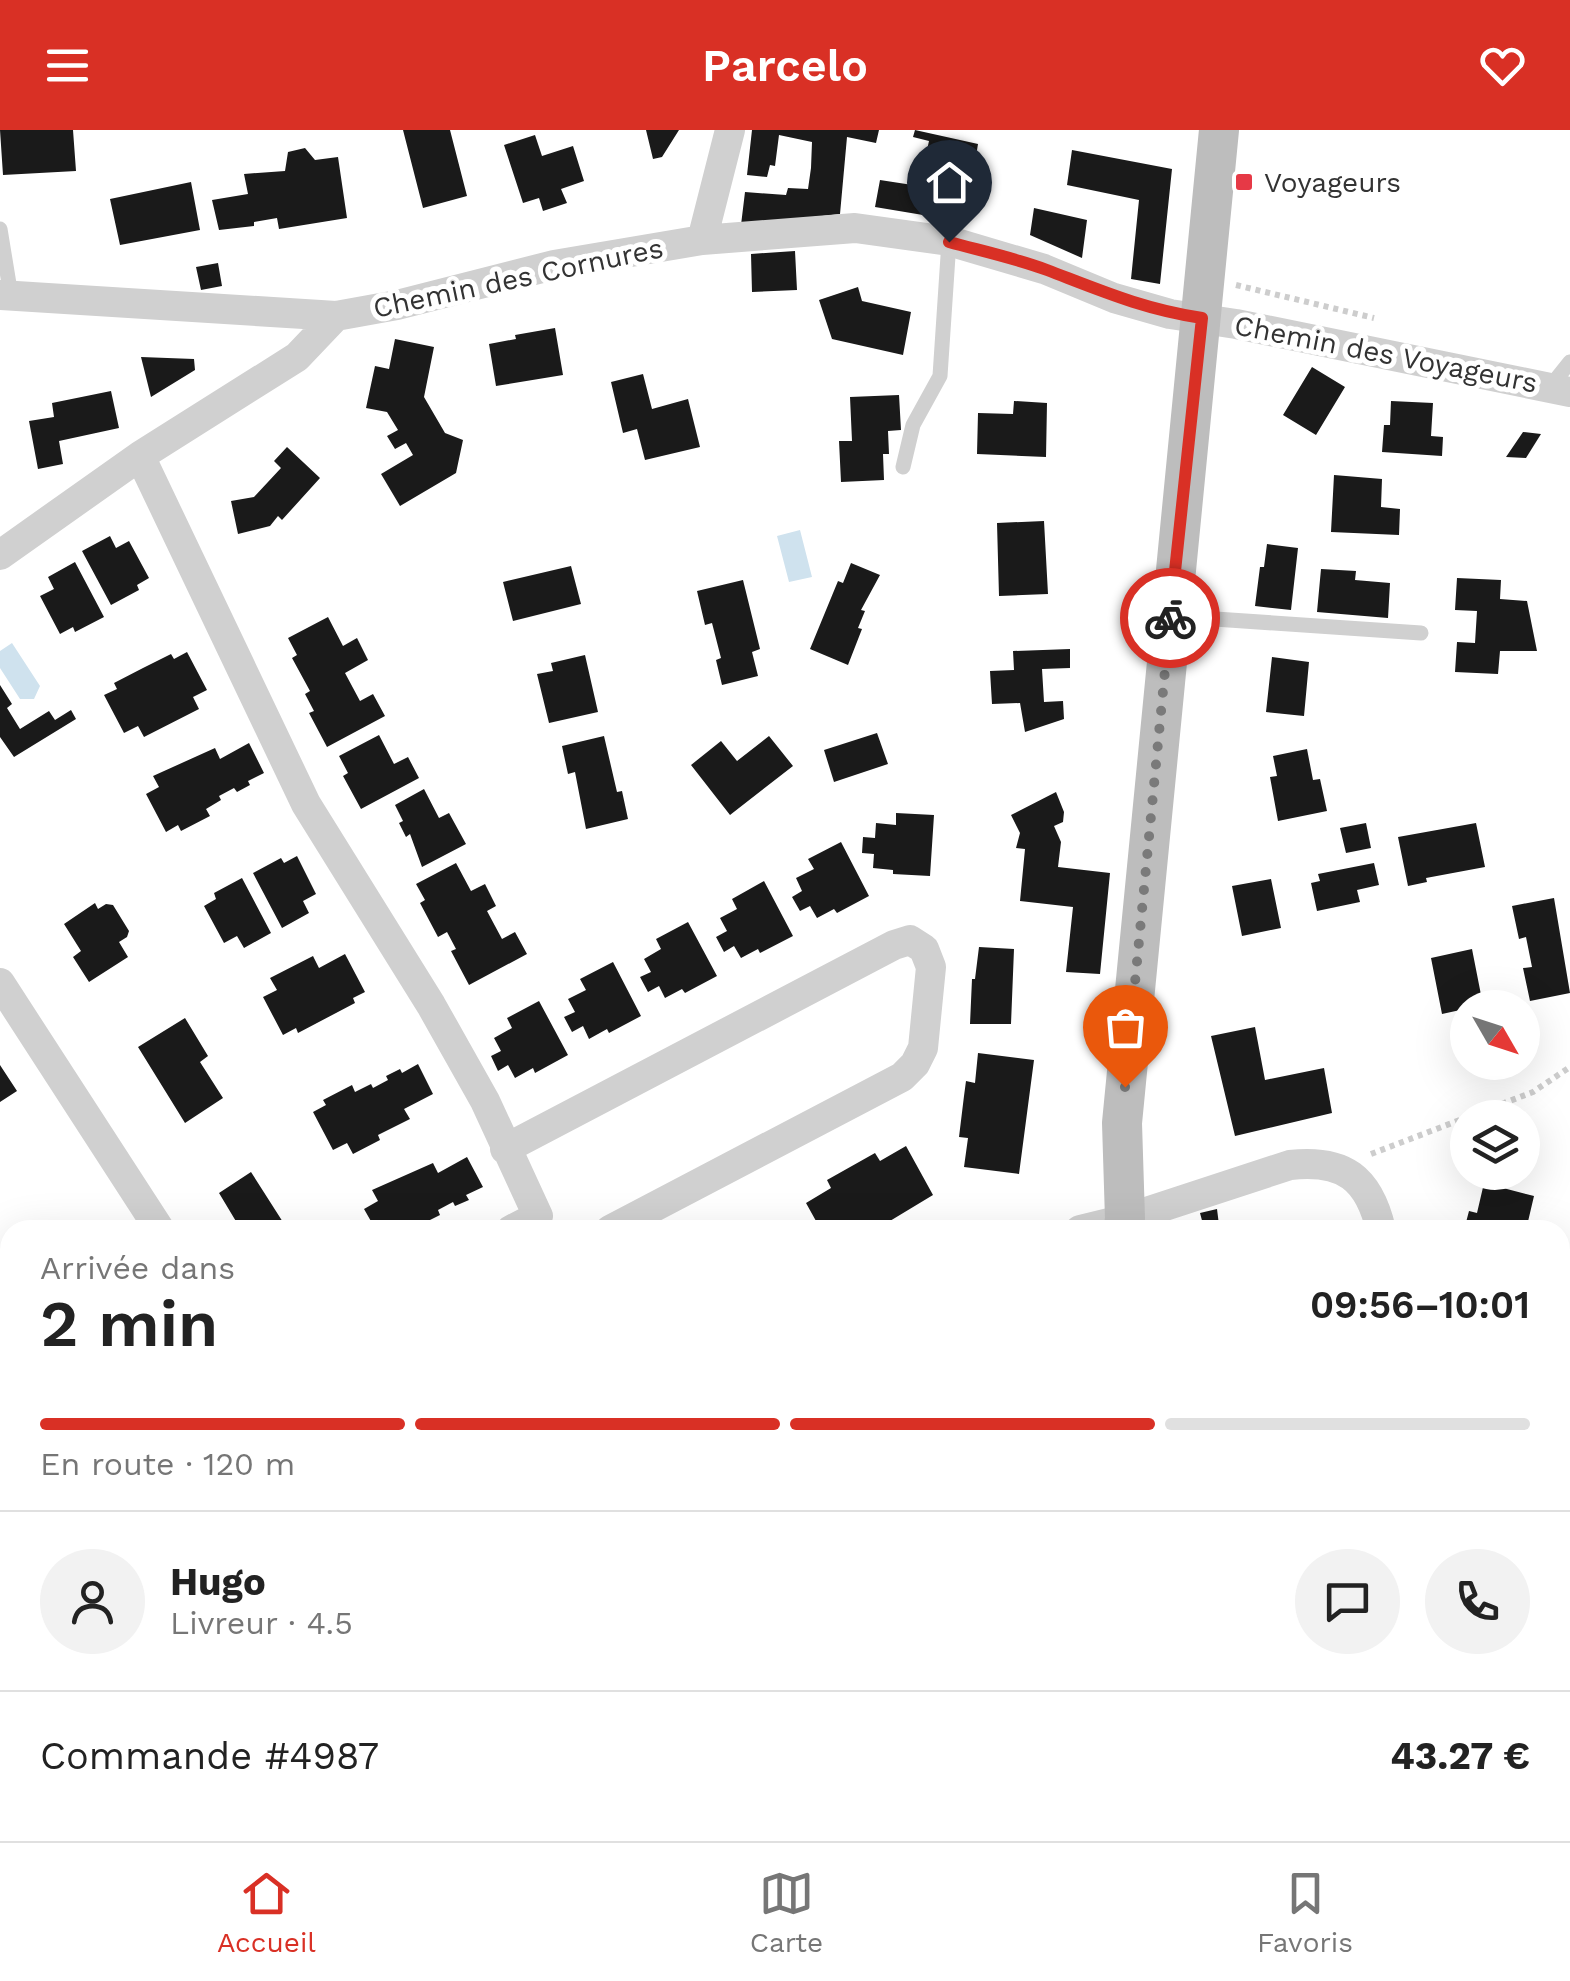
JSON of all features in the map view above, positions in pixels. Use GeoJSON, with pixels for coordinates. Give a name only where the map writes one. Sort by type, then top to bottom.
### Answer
{"type":"FeatureCollection","features":[{"type":"Feature","properties":{"kind":"main road"},"geometry":{"type":"LineString","coordinates":[[1124,1220],[1122,1123],[1218,130]]}},
{"type":"Feature","properties":{"kind":"street"},"geometry":{"type":"LineString","coordinates":[[702,240],[730,130]]}},
{"type":"Feature","properties":{"kind":"street","name":"Chemin des Cornures"},"geometry":{"type":"LineString","coordinates":[[6,296],[336,316],[554,265],[702,240],[855,228],[949,242],[1044,269],[1114,298],[1170,314],[1202,318]]}},
{"type":"Feature","properties":{"kind":"street"},"geometry":{"type":"LineString","coordinates":[[0,556],[140,456],[297,356],[336,316]]}},
{"type":"Feature","properties":{"kind":"street","name":"Chemin des Voyageurs"},"geometry":{"type":"LineString","coordinates":[[1202,318],[1560,389]]}},
{"type":"Feature","properties":{"kind":"street"},"geometry":{"type":"LineString","coordinates":[[140,456],[306,804],[431,1005],[484,1102],[532,1220]]}},
{"type":"Feature","properties":{"kind":"street"},"geometry":{"type":"LineString","coordinates":[[506,1149],[894,945],[910,940],[924,949],[931,967],[923,1048],[902,1077],[629,1220]]}},
{"type":"Feature","properties":{"kind":"street"},"geometry":{"type":"LineString","coordinates":[[0,983],[154,1220]]}},
{"type":"Feature","properties":{"kind":"street"},"geometry":{"type":"LineString","coordinates":[[1138,1220],[1290,1165],[1316,1162],[1358,1179],[1376,1207],[1379,1220]]}},
{"type":"Feature","properties":{"kind":"lane"},"geometry":{"type":"LineString","coordinates":[[0,229],[6,296]]}},
{"type":"Feature","properties":{"kind":"lane"},"geometry":{"type":"LineString","coordinates":[[903,466],[913,426],[940,376],[949,242]]}},
{"type":"Feature","properties":{"kind":"lane"},"geometry":{"type":"LineString","coordinates":[[1560,389],[1570,362]]}},
{"type":"Feature","properties":{"kind":"lane"},"geometry":{"type":"LineString","coordinates":[[1170,616],[1421,633]]}},
{"type":"Feature","properties":{"kind":"path"},"geometry":{"type":"LineString","coordinates":[[1337,1168],[1534,1092],[1570,1067]]}},
{"type":"Feature","properties":{"kind":"water"},"geometry":{"type":"Polygon","coordinates":[[[800,530],[812,577],[789,582],[777,536],[800,530]]]}},
{"type":"Feature","properties":{"kind":"water"},"geometry":{"type":"Polygon","coordinates":[[[12,643],[40,686],[34,699],[20,699],[0,668],[0,651],[12,643]]]}},
{"type":"Feature","properties":{"kind":"building"},"geometry":{"type":"Polygon","coordinates":[[[0,130],[73,130],[76,171],[3,175],[0,130]]]}},
{"type":"Feature","properties":{"kind":"building"},"geometry":{"type":"Polygon","coordinates":[[[403,130],[450,130],[467,196],[423,208],[403,130]]]}},
{"type":"Feature","properties":{"kind":"building"},"geometry":{"type":"Polygon","coordinates":[[[646,130],[679,130],[662,157],[653,159],[646,130]]]}},
{"type":"Feature","properties":{"kind":"building"},"geometry":{"type":"Polygon","coordinates":[[[752,130],[879,130],[876,143],[847,137],[840,214],[741,225],[745,192],[786,195],[788,188],[808,189],[811,168],[812,142],[779,135],[775,166],[770,165],[767,177],[747,175],[752,130]]]}},
{"type":"Feature","properties":{"kind":"building"},"geometry":{"type":"Polygon","coordinates":[[[915,130],[978,144],[965,222],[875,207],[880,180],[919,186],[929,141],[913,137],[915,130]]]}},
{"type":"Feature","properties":{"kind":"building"},"geometry":{"type":"Polygon","coordinates":[[[535,135],[542,156],[573,146],[584,181],[561,189],[567,203],[543,211],[539,198],[523,203],[504,145],[535,135]]]}},
{"type":"Feature","properties":{"kind":"building"},"geometry":{"type":"Polygon","coordinates":[[[305,148],[315,160],[338,157],[347,218],[279,229],[277,218],[254,222],[254,226],[219,230],[212,200],[248,194],[244,174],[285,171],[288,152],[305,148]]]}},
{"type":"Feature","properties":{"kind":"building"},"geometry":{"type":"Polygon","coordinates":[[[1072,150],[1172,169],[1160,284],[1131,279],[1139,200],[1067,185],[1072,150]]]}},
{"type":"Feature","properties":{"kind":"building"},"geometry":{"type":"Polygon","coordinates":[[[191,182],[200,230],[120,245],[110,199],[191,182]]]}},
{"type":"Feature","properties":{"kind":"building"},"geometry":{"type":"Polygon","coordinates":[[[1034,208],[1087,220],[1082,258],[1030,235],[1034,208]]]}},
{"type":"Feature","properties":{"kind":"building"},"geometry":{"type":"Polygon","coordinates":[[[795,251],[797,290],[752,292],[751,254],[795,251]]]}},
{"type":"Feature","properties":{"kind":"building"},"geometry":{"type":"Polygon","coordinates":[[[218,263],[222,286],[201,290],[196,267],[218,263]]]}},
{"type":"Feature","properties":{"kind":"building"},"geometry":{"type":"Polygon","coordinates":[[[858,287],[862,301],[911,312],[903,355],[832,339],[819,300],[858,287]]]}},
{"type":"Feature","properties":{"kind":"building"},"geometry":{"type":"Polygon","coordinates":[[[555,328],[563,375],[496,386],[489,344],[555,328]]]}},
{"type":"Feature","properties":{"kind":"building"},"geometry":{"type":"Polygon","coordinates":[[[395,339],[434,347],[424,397],[445,433],[463,440],[456,473],[400,506],[381,474],[413,455],[406,443],[395,449],[387,436],[398,430],[387,412],[366,408],[375,366],[389,369],[395,339]]]}},
{"type":"Feature","properties":{"kind":"building"},"geometry":{"type":"Polygon","coordinates":[[[141,357],[194,359],[195,370],[151,397],[141,357]]]}},
{"type":"Feature","properties":{"kind":"building"},"geometry":{"type":"Polygon","coordinates":[[[1312,367],[1345,387],[1316,435],[1283,415],[1312,367]]]}},
{"type":"Feature","properties":{"kind":"building"},"geometry":{"type":"Polygon","coordinates":[[[643,374],[652,409],[688,399],[700,447],[645,460],[637,429],[623,433],[611,382],[643,374]]]}},
{"type":"Feature","properties":{"kind":"building"},"geometry":{"type":"Polygon","coordinates":[[[111,391],[119,428],[59,441],[63,464],[38,469],[29,421],[54,417],[52,403],[111,391]]]}},
{"type":"Feature","properties":{"kind":"building"},"geometry":{"type":"Polygon","coordinates":[[[899,395],[901,430],[888,431],[889,454],[883,454],[884,480],[841,482],[839,441],[852,441],[850,397],[899,395]]]}},
{"type":"Feature","properties":{"kind":"building"},"geometry":{"type":"Polygon","coordinates":[[[1014,401],[1047,403],[1046,457],[977,454],[978,413],[1013,414],[1014,401]]]}},
{"type":"Feature","properties":{"kind":"building"},"geometry":{"type":"Polygon","coordinates":[[[1391,401],[1433,403],[1431,436],[1443,437],[1442,456],[1382,452],[1384,425],[1390,425],[1391,401]]]}},
{"type":"Feature","properties":{"kind":"building"},"geometry":{"type":"Polygon","coordinates":[[[1523,432],[1541,434],[1526,458],[1506,457],[1523,432]]]}},
{"type":"Feature","properties":{"kind":"building"},"geometry":{"type":"Polygon","coordinates":[[[287,447],[320,478],[282,520],[278,516],[270,526],[238,534],[231,501],[254,497],[281,468],[274,461],[287,447]]]}},
{"type":"Feature","properties":{"kind":"building"},"geometry":{"type":"Polygon","coordinates":[[[1334,475],[1382,479],[1381,507],[1400,509],[1399,535],[1331,532],[1334,475]]]}},
{"type":"Feature","properties":{"kind":"building"},"geometry":{"type":"Polygon","coordinates":[[[1044,521],[1048,594],[999,596],[997,523],[1044,521]]]}},
{"type":"Feature","properties":{"kind":"building"},"geometry":{"type":"Polygon","coordinates":[[[110,536],[116,548],[129,541],[149,578],[137,585],[139,590],[111,605],[82,551],[110,536]]]}},
{"type":"Feature","properties":{"kind":"building"},"geometry":{"type":"Polygon","coordinates":[[[1267,544],[1298,548],[1291,610],[1255,606],[1267,544]]]}},
{"type":"Feature","properties":{"kind":"building"},"geometry":{"type":"Polygon","coordinates":[[[75,562],[104,617],[75,632],[73,627],[60,634],[40,596],[54,589],[48,577],[75,562]]]}},
{"type":"Feature","properties":{"kind":"building"},"geometry":{"type":"Polygon","coordinates":[[[851,563],[880,575],[861,610],[865,611],[858,628],[862,629],[848,665],[810,649],[838,581],[843,583],[851,563]]]}},
{"type":"Feature","properties":{"kind":"building"},"geometry":{"type":"Polygon","coordinates":[[[571,566],[581,604],[513,621],[503,582],[571,566]]]}},
{"type":"Feature","properties":{"kind":"building"},"geometry":{"type":"Polygon","coordinates":[[[1321,569],[1356,571],[1355,580],[1390,583],[1388,618],[1317,612],[1321,569]]]}},
{"type":"Feature","properties":{"kind":"building"},"geometry":{"type":"Polygon","coordinates":[[[1457,578],[1501,580],[1500,599],[1527,601],[1537,651],[1500,651],[1498,674],[1455,672],[1457,642],[1475,643],[1477,611],[1455,610],[1457,578]]]}},
{"type":"Feature","properties":{"kind":"building"},"geometry":{"type":"Polygon","coordinates":[[[743,580],[760,649],[752,652],[758,676],[722,685],[716,660],[721,658],[712,623],[705,625],[697,591],[743,580]]]}},
{"type":"Feature","properties":{"kind":"building"},"geometry":{"type":"Polygon","coordinates":[[[328,617],[343,646],[357,638],[368,660],[345,673],[360,701],[373,694],[385,716],[327,747],[309,713],[314,711],[305,694],[310,691],[292,658],[297,655],[288,638],[328,617]]]}},
{"type":"Feature","properties":{"kind":"building"},"geometry":{"type":"Polygon","coordinates":[[[1070,649],[1070,668],[1042,669],[1044,702],[1063,701],[1064,719],[1025,732],[1020,703],[992,704],[990,671],[1014,670],[1013,651],[1070,649]]]}},
{"type":"Feature","properties":{"kind":"building"},"geometry":{"type":"Polygon","coordinates":[[[187,652],[207,690],[193,697],[199,709],[144,737],[138,726],[124,733],[104,695],[117,689],[114,683],[171,654],[174,659],[187,652]]]}},
{"type":"Feature","properties":{"kind":"building"},"geometry":{"type":"Polygon","coordinates":[[[585,655],[598,712],[549,723],[537,674],[553,671],[551,663],[585,655]]]}},
{"type":"Feature","properties":{"kind":"building"},"geometry":{"type":"Polygon","coordinates":[[[1272,657],[1309,662],[1304,716],[1266,712],[1272,657]]]}},
{"type":"Feature","properties":{"kind":"building"},"geometry":{"type":"Polygon","coordinates":[[[0,685],[12,704],[7,708],[20,729],[49,711],[55,720],[71,710],[76,719],[14,757],[0,737],[0,685]]]}},
{"type":"Feature","properties":{"kind":"building"},"geometry":{"type":"Polygon","coordinates":[[[877,733],[888,764],[834,782],[824,750],[877,733]]]}},
{"type":"Feature","properties":{"kind":"building"},"geometry":{"type":"Polygon","coordinates":[[[379,735],[394,764],[408,757],[419,778],[361,809],[343,776],[348,773],[339,756],[379,735]]]}},
{"type":"Feature","properties":{"kind":"building"},"geometry":{"type":"Polygon","coordinates":[[[604,736],[617,792],[622,791],[628,819],[586,829],[575,772],[568,774],[562,746],[604,736]]]}},
{"type":"Feature","properties":{"kind":"building"},"geometry":{"type":"Polygon","coordinates":[[[769,736],[793,766],[730,815],[691,765],[721,741],[737,761],[769,736]]]}},
{"type":"Feature","properties":{"kind":"building"},"geometry":{"type":"Polygon","coordinates":[[[249,743],[264,773],[237,792],[234,788],[219,796],[221,800],[206,809],[210,816],[181,831],[178,825],[166,832],[146,794],[159,787],[153,776],[215,748],[220,759],[249,743]]]}},
{"type":"Feature","properties":{"kind":"building"},"geometry":{"type":"Polygon","coordinates":[[[1307,749],[1313,780],[1320,779],[1327,811],[1278,821],[1270,777],[1277,776],[1273,756],[1307,749]]]}},
{"type":"Feature","properties":{"kind":"building"},"geometry":{"type":"Polygon","coordinates":[[[424,789],[439,818],[449,813],[466,844],[422,867],[410,834],[406,837],[399,823],[403,821],[395,805],[424,789]]]}},
{"type":"Feature","properties":{"kind":"building"},"geometry":{"type":"Polygon","coordinates":[[[1056,792],[1064,812],[1063,822],[1054,826],[1061,842],[1058,867],[1110,873],[1100,974],[1066,972],[1073,907],[1020,901],[1025,849],[1016,848],[1020,833],[1011,815],[1056,792]]]}},
{"type":"Feature","properties":{"kind":"building"},"geometry":{"type":"Polygon","coordinates":[[[896,813],[934,815],[930,876],[893,874],[893,870],[873,868],[874,854],[862,853],[863,837],[875,838],[876,823],[896,825],[896,813]]]}},
{"type":"Feature","properties":{"kind":"building"},"geometry":{"type":"Polygon","coordinates":[[[1366,823],[1371,848],[1346,853],[1340,828],[1366,823]]]}},
{"type":"Feature","properties":{"kind":"building"},"geometry":{"type":"Polygon","coordinates":[[[1476,823],[1485,867],[1426,878],[1427,882],[1408,886],[1398,837],[1476,823]]]}},
{"type":"Feature","properties":{"kind":"building"},"geometry":{"type":"Polygon","coordinates":[[[841,842],[869,896],[837,913],[834,909],[817,918],[810,906],[800,911],[792,897],[802,891],[796,878],[814,869],[808,859],[841,842]]]}},
{"type":"Feature","properties":{"kind":"building"},"geometry":{"type":"Polygon","coordinates":[[[297,856],[316,894],[303,901],[309,913],[282,928],[253,873],[281,858],[284,863],[297,856]]]}},
{"type":"Feature","properties":{"kind":"building"},"geometry":{"type":"Polygon","coordinates":[[[456,863],[471,891],[485,884],[496,906],[487,911],[502,939],[515,932],[527,954],[469,985],[451,951],[456,949],[447,932],[438,937],[420,903],[425,900],[416,884],[456,863]]]}},
{"type":"Feature","properties":{"kind":"building"},"geometry":{"type":"Polygon","coordinates":[[[1374,863],[1379,885],[1357,890],[1360,902],[1317,911],[1311,883],[1320,881],[1318,874],[1374,863]]]}},
{"type":"Feature","properties":{"kind":"building"},"geometry":{"type":"Polygon","coordinates":[[[242,878],[271,933],[244,948],[237,936],[224,943],[204,906],[216,899],[214,893],[242,878]]]}},
{"type":"Feature","properties":{"kind":"building"},"geometry":{"type":"Polygon","coordinates":[[[1271,879],[1281,928],[1242,936],[1232,886],[1271,879]]]}},
{"type":"Feature","properties":{"kind":"building"},"geometry":{"type":"Polygon","coordinates":[[[764,881],[793,936],[741,958],[734,946],[724,952],[716,937],[727,931],[720,918],[737,909],[732,899],[764,881]]]}},
{"type":"Feature","properties":{"kind":"building"},"geometry":{"type":"Polygon","coordinates":[[[1554,898],[1570,993],[1540,999],[1540,990],[1528,990],[1523,968],[1532,967],[1526,937],[1519,939],[1512,906],[1554,898]]]}},
{"type":"Feature","properties":{"kind":"building"},"geometry":{"type":"Polygon","coordinates":[[[95,903],[98,909],[113,905],[129,931],[119,942],[128,957],[89,982],[73,957],[81,951],[64,924],[95,903]]]}},
{"type":"Feature","properties":{"kind":"building"},"geometry":{"type":"Polygon","coordinates":[[[688,922],[717,976],[685,993],[682,989],[665,998],[659,986],[648,992],[640,977],[651,972],[644,959],[661,949],[656,939],[688,922]]]}},
{"type":"Feature","properties":{"kind":"building"},"geometry":{"type":"Polygon","coordinates":[[[979,947],[1014,949],[1011,1024],[970,1024],[972,979],[979,947]]]}},
{"type":"Feature","properties":{"kind":"building"},"geometry":{"type":"Polygon","coordinates":[[[1472,949],[1480,990],[1450,990],[1450,1012],[1442,1014],[1431,958],[1472,949]]]}},
{"type":"Feature","properties":{"kind":"building"},"geometry":{"type":"Polygon","coordinates":[[[345,954],[365,992],[353,998],[355,1003],[298,1033],[296,1028],[283,1035],[263,997],[277,990],[270,978],[313,956],[319,968],[345,954]]]}},
{"type":"Feature","properties":{"kind":"building"},"geometry":{"type":"Polygon","coordinates":[[[613,962],[641,1016],[589,1039],[583,1026],[572,1032],[564,1017],[575,1012],[568,999],[586,990],[580,979],[613,962]]]}},
{"type":"Feature","properties":{"kind":"building"},"geometry":{"type":"Polygon","coordinates":[[[539,1001],[568,1055],[535,1073],[533,1068],[515,1078],[508,1065],[498,1071],[491,1056],[501,1051],[494,1038],[512,1028],[507,1018],[539,1001]]]}},
{"type":"Feature","properties":{"kind":"building"},"geometry":{"type":"Polygon","coordinates":[[[185,1018],[208,1056],[200,1062],[223,1098],[185,1123],[138,1047],[185,1018]]]}},
{"type":"Feature","properties":{"kind":"building"},"geometry":{"type":"Polygon","coordinates":[[[1255,1027],[1265,1080],[1324,1068],[1332,1113],[1235,1136],[1211,1036],[1255,1027]]]}},
{"type":"Feature","properties":{"kind":"building"},"geometry":{"type":"Polygon","coordinates":[[[978,1053],[1034,1060],[1019,1174],[964,1167],[968,1138],[959,1137],[964,1096],[966,1081],[975,1083],[978,1053]]]}},
{"type":"Feature","properties":{"kind":"building"},"geometry":{"type":"Polygon","coordinates":[[[418,1064],[433,1094],[404,1109],[410,1119],[378,1135],[380,1140],[353,1154],[347,1143],[333,1150],[313,1112],[326,1105],[323,1100],[352,1085],[355,1092],[371,1084],[373,1088],[388,1080],[386,1076],[418,1064]]]}},
{"type":"Feature","properties":{"kind":"building"},"geometry":{"type":"Polygon","coordinates":[[[0,1065],[17,1091],[0,1102],[0,1065]]]}},
{"type":"Feature","properties":{"kind":"building"},"geometry":{"type":"Polygon","coordinates":[[[906,1146],[933,1195],[892,1220],[815,1220],[806,1203],[831,1188],[827,1180],[875,1153],[880,1161],[906,1146]]]}},
{"type":"Feature","properties":{"kind":"building"},"geometry":{"type":"Polygon","coordinates":[[[467,1157],[483,1187],[466,1195],[469,1200],[455,1206],[453,1202],[438,1210],[440,1215],[430,1220],[370,1220],[364,1209],[378,1201],[372,1190],[433,1163],[438,1173],[467,1157]]]}},
{"type":"Feature","properties":{"kind":"building"},"geometry":{"type":"Polygon","coordinates":[[[251,1172],[282,1220],[235,1220],[219,1193],[251,1172]]]}},
{"type":"Feature","properties":{"kind":"building"},"geometry":{"type":"Polygon","coordinates":[[[1482,1190],[1511,1190],[1534,1196],[1528,1220],[1467,1220],[1469,1211],[1477,1213],[1482,1190]]]}},
{"type":"Feature","properties":{"kind":"building"},"geometry":{"type":"Polygon","coordinates":[[[1217,1209],[1218,1220],[1202,1220],[1200,1213],[1217,1209]]]}},
{"type":"Feature","properties":{"kind":"way so far"},"geometry":{"type":"LineString","coordinates":[[1125,1087],[1170,618]]}},
{"type":"Feature","properties":{"kind":"place","name":"Voyageurs"},"geometry":{"type":"Point","coordinates":[1244,182]}},
{"type":"Feature","properties":{"kind":"route"},"geometry":{"type":"LineString","coordinates":[[949,242],[1044,269],[1114,298],[1170,314],[1202,318],[1170,618]]}}]}
